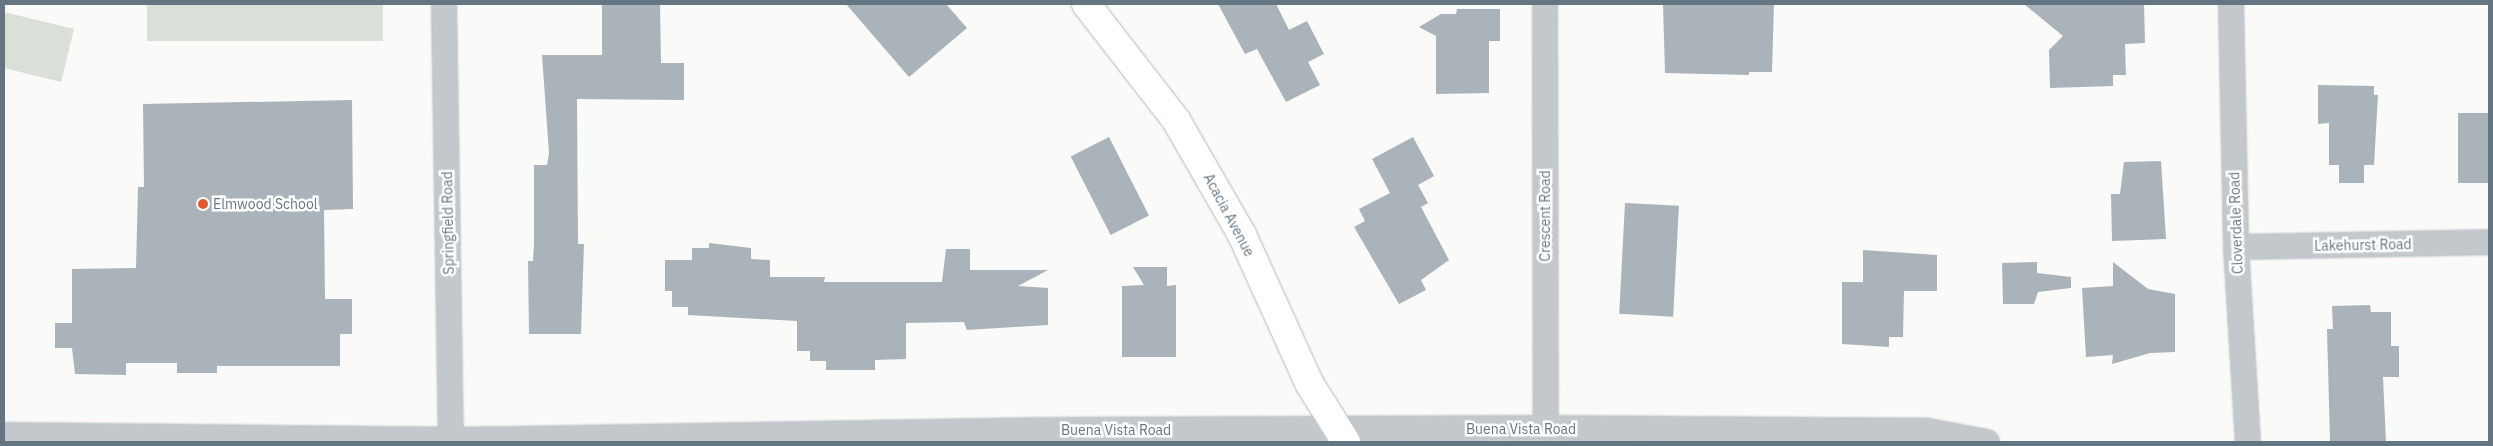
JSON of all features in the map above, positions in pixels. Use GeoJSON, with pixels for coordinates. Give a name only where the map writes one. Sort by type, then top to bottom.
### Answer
{"type":"FeatureCollection","features":[{"type":"Feature","properties":{"kind":"street","name":"Springfield Road"},"geometry":{"type":"LineString","coordinates":[[444,4],[451,441]]}},
{"type":"Feature","properties":{"kind":"street","name":"Acacia Avenue"},"geometry":{"type":"LineString","coordinates":[[1086,4],[1176,120],[1242,235],[1309,383],[1342,436]]}},
{"type":"Feature","properties":{"kind":"street","name":"Crescent Road"},"geometry":{"type":"LineString","coordinates":[[1545,4],[1546,428]]}},
{"type":"Feature","properties":{"kind":"street","name":"Cloverdale Road"},"geometry":{"type":"LineString","coordinates":[[2231,4],[2236,247],[2248,442]]}},
{"type":"Feature","properties":{"kind":"street","name":"Lakehurst Road"},"geometry":{"type":"LineString","coordinates":[[2236,247],[2489,242]]}},
{"type":"Feature","properties":{"kind":"street","name":"Buena Vista Road"},"geometry":{"type":"LineString","coordinates":[[4,434],[451,441],[1342,436],[1546,428],[1928,431],[1987,442]]}},
{"type":"Feature","properties":{"kind":"shaded area"},"geometry":{"type":"Polygon","coordinates":[[[147,4],[383,4],[383,41],[147,41],[147,4]]]}},
{"type":"Feature","properties":{"kind":"shaded area"},"geometry":{"type":"Polygon","coordinates":[[[4,12],[74,29],[61,82],[4,68],[4,12]]]}},
{"type":"Feature","properties":{"kind":"building"},"geometry":{"type":"Polygon","coordinates":[[[602,4],[660,4],[661,63],[684,63],[684,100],[577,99],[578,244],[584,244],[581,334],[529,334],[528,261],[533,261],[534,165],[547,165],[549,153],[542,55],[602,55],[602,4]]]}},
{"type":"Feature","properties":{"kind":"building"},"geometry":{"type":"Polygon","coordinates":[[[846,4],[946,4],[967,28],[909,77],[846,4]]]}},
{"type":"Feature","properties":{"kind":"building"},"geometry":{"type":"Polygon","coordinates":[[[1218,4],[1276,4],[1289,30],[1307,21],[1324,54],[1308,62],[1320,85],[1286,102],[1257,49],[1245,54],[1218,4]]]}},
{"type":"Feature","properties":{"kind":"building"},"geometry":{"type":"Polygon","coordinates":[[[1663,4],[1774,4],[1772,72],[1749,72],[1749,75],[1665,73],[1663,4]]]}},
{"type":"Feature","properties":{"kind":"building"},"geometry":{"type":"Polygon","coordinates":[[[2024,4],[2144,4],[2145,43],[2125,44],[2126,75],[2113,75],[2113,86],[2050,88],[2049,50],[2063,36],[2024,4]]]}},
{"type":"Feature","properties":{"kind":"building"},"geometry":{"type":"Polygon","coordinates":[[[1457,9],[1500,9],[1500,41],[1489,41],[1489,93],[1436,94],[1436,36],[1419,27],[1441,14],[1456,14],[1457,9]]]}},
{"type":"Feature","properties":{"kind":"building"},"geometry":{"type":"Polygon","coordinates":[[[2318,85],[2374,86],[2374,95],[2378,95],[2374,165],[2364,165],[2364,183],[2339,183],[2339,165],[2329,165],[2329,123],[2318,124],[2318,85]]]}},
{"type":"Feature","properties":{"kind":"building"},"geometry":{"type":"Polygon","coordinates":[[[352,100],[353,209],[324,210],[325,299],[352,299],[352,334],[340,334],[340,366],[217,366],[217,373],[177,373],[177,363],[126,363],[126,375],[75,374],[72,348],[55,348],[55,323],[72,323],[72,269],[136,268],[138,187],[144,187],[143,104],[352,100]]]}},
{"type":"Feature","properties":{"kind":"building"},"geometry":{"type":"Polygon","coordinates":[[[2458,113],[2489,113],[2489,183],[2458,183],[2458,113]]]}},
{"type":"Feature","properties":{"kind":"building"},"geometry":{"type":"Polygon","coordinates":[[[1109,137],[1149,215],[1111,235],[1071,157],[1109,137]]]}},
{"type":"Feature","properties":{"kind":"building"},"geometry":{"type":"Polygon","coordinates":[[[1413,137],[1434,176],[1418,185],[1428,203],[1421,207],[1449,260],[1421,280],[1426,290],[1399,304],[1354,227],[1365,221],[1359,209],[1390,193],[1372,159],[1413,137]]]}},
{"type":"Feature","properties":{"kind":"building"},"geometry":{"type":"Polygon","coordinates":[[[2161,161],[2166,239],[2112,241],[2111,194],[2120,194],[2124,162],[2161,161]]]}},
{"type":"Feature","properties":{"kind":"building"},"geometry":{"type":"Polygon","coordinates":[[[1625,203],[1679,206],[1673,317],[1619,314],[1625,203]]]}},
{"type":"Feature","properties":{"kind":"building"},"geometry":{"type":"Polygon","coordinates":[[[709,243],[751,248],[751,259],[770,260],[770,277],[825,277],[824,282],[942,282],[946,249],[970,249],[970,270],[1048,270],[1018,286],[1048,288],[1048,325],[967,330],[964,322],[906,323],[906,359],[875,360],[875,370],[826,370],[826,361],[810,361],[810,351],[797,351],[797,321],[688,315],[688,307],[672,307],[672,291],[665,291],[665,260],[692,260],[692,248],[709,248],[709,243]]]}},
{"type":"Feature","properties":{"kind":"building"},"geometry":{"type":"Polygon","coordinates":[[[1863,250],[1937,255],[1937,291],[1904,291],[1903,337],[1889,337],[1889,347],[1842,344],[1842,282],[1863,282],[1863,250]]]}},
{"type":"Feature","properties":{"kind":"building"},"geometry":{"type":"Polygon","coordinates":[[[2037,262],[2037,273],[2071,277],[2071,288],[2038,292],[2034,304],[2003,304],[2002,263],[2037,262]]]}},
{"type":"Feature","properties":{"kind":"building"},"geometry":{"type":"Polygon","coordinates":[[[2113,262],[2148,289],[2175,294],[2175,352],[2150,353],[2112,364],[2113,355],[2086,357],[2082,288],[2113,286],[2113,262]]]}},
{"type":"Feature","properties":{"kind":"building"},"geometry":{"type":"Polygon","coordinates":[[[1133,267],[1167,267],[1167,286],[1176,285],[1176,357],[1122,357],[1122,286],[1144,285],[1133,267]]]}},
{"type":"Feature","properties":{"kind":"building"},"geometry":{"type":"Polygon","coordinates":[[[2370,305],[2371,312],[2391,312],[2391,346],[2399,346],[2399,377],[2383,377],[2386,442],[2330,442],[2327,329],[2333,329],[2332,306],[2370,305]]]}},
{"type":"Feature","properties":{"kind":"place","name":"Elmwood School"},"geometry":{"type":"Point","coordinates":[203,204]}}]}
